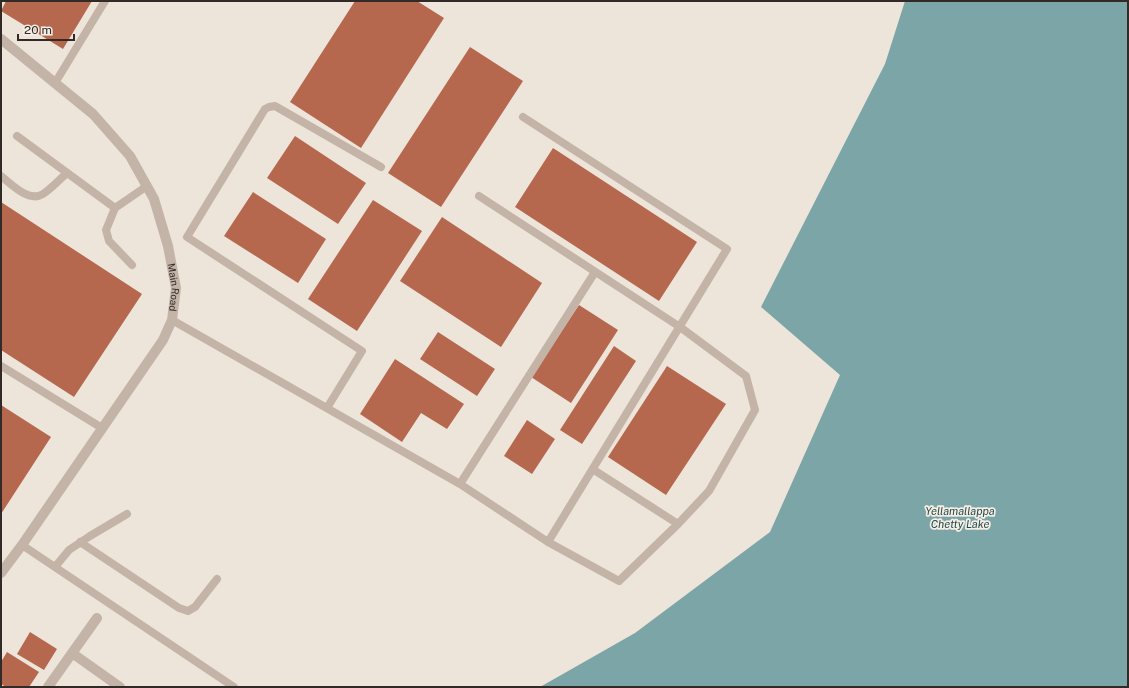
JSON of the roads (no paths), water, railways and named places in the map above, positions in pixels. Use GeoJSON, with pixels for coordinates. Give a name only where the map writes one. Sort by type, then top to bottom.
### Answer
{"type":"FeatureCollection","features":[{"type":"Feature","properties":{"kind":"street","name":"Main Road"},"geometry":{"type":"LineString","coordinates":[[1,573],[22,545],[163,340],[172,320],[176,288],[168,246],[154,199],[130,156],[93,114],[2,43]]}},
{"type":"Feature","properties":{"kind":"street"},"geometry":{"type":"LineString","coordinates":[[48,687],[97,618]]}},
{"type":"Feature","properties":{"kind":"street"},"geometry":{"type":"LineString","coordinates":[[72,653],[120,687]]}},
{"type":"Feature","properties":{"kind":"lane"},"geometry":{"type":"LineString","coordinates":[[55,83],[105,1]]}},
{"type":"Feature","properties":{"kind":"lane"},"geometry":{"type":"LineString","coordinates":[[327,408],[362,351],[187,237],[265,109],[269,106],[275,106],[382,167]]}},
{"type":"Feature","properties":{"kind":"lane"},"geometry":{"type":"LineString","coordinates":[[523,117],[727,249],[594,470],[548,542]]}},
{"type":"Feature","properties":{"kind":"lane"},"geometry":{"type":"LineString","coordinates":[[17,136],[115,208]]}},
{"type":"Feature","properties":{"kind":"lane"},"geometry":{"type":"LineString","coordinates":[[1,176],[25,194],[34,197],[42,195],[67,173]]}},
{"type":"Feature","properties":{"kind":"lane"},"geometry":{"type":"LineString","coordinates":[[132,265],[109,242],[106,230],[115,208],[147,186]]}},
{"type":"Feature","properties":{"kind":"lane"},"geometry":{"type":"LineString","coordinates":[[172,320],[460,484],[548,542],[619,581],[678,524],[709,491],[755,410],[746,376],[680,328],[479,196]]}},
{"type":"Feature","properties":{"kind":"lane"},"geometry":{"type":"LineString","coordinates":[[460,484],[595,272]]}},
{"type":"Feature","properties":{"kind":"lane"},"geometry":{"type":"LineString","coordinates":[[1,366],[102,428]]}},
{"type":"Feature","properties":{"kind":"lane"},"geometry":{"type":"LineString","coordinates":[[594,470],[678,524]]}},
{"type":"Feature","properties":{"kind":"lane"},"geometry":{"type":"LineString","coordinates":[[55,567],[69,550],[127,514]]}},
{"type":"Feature","properties":{"kind":"lane"},"geometry":{"type":"LineString","coordinates":[[80,542],[184,610],[188,611],[195,607],[217,579]]}},
{"type":"Feature","properties":{"kind":"lane"},"geometry":{"type":"LineString","coordinates":[[22,545],[234,687]]}},
{"type":"Feature","properties":{"kind":"water","name":"Yellamallappa Chetty Lake"},"geometry":{"type":"Polygon","coordinates":[[[905,1],[1128,1],[1128,687],[540,687],[635,633],[770,532],[840,375],[761,307],[885,64],[905,1]]]}}]}
